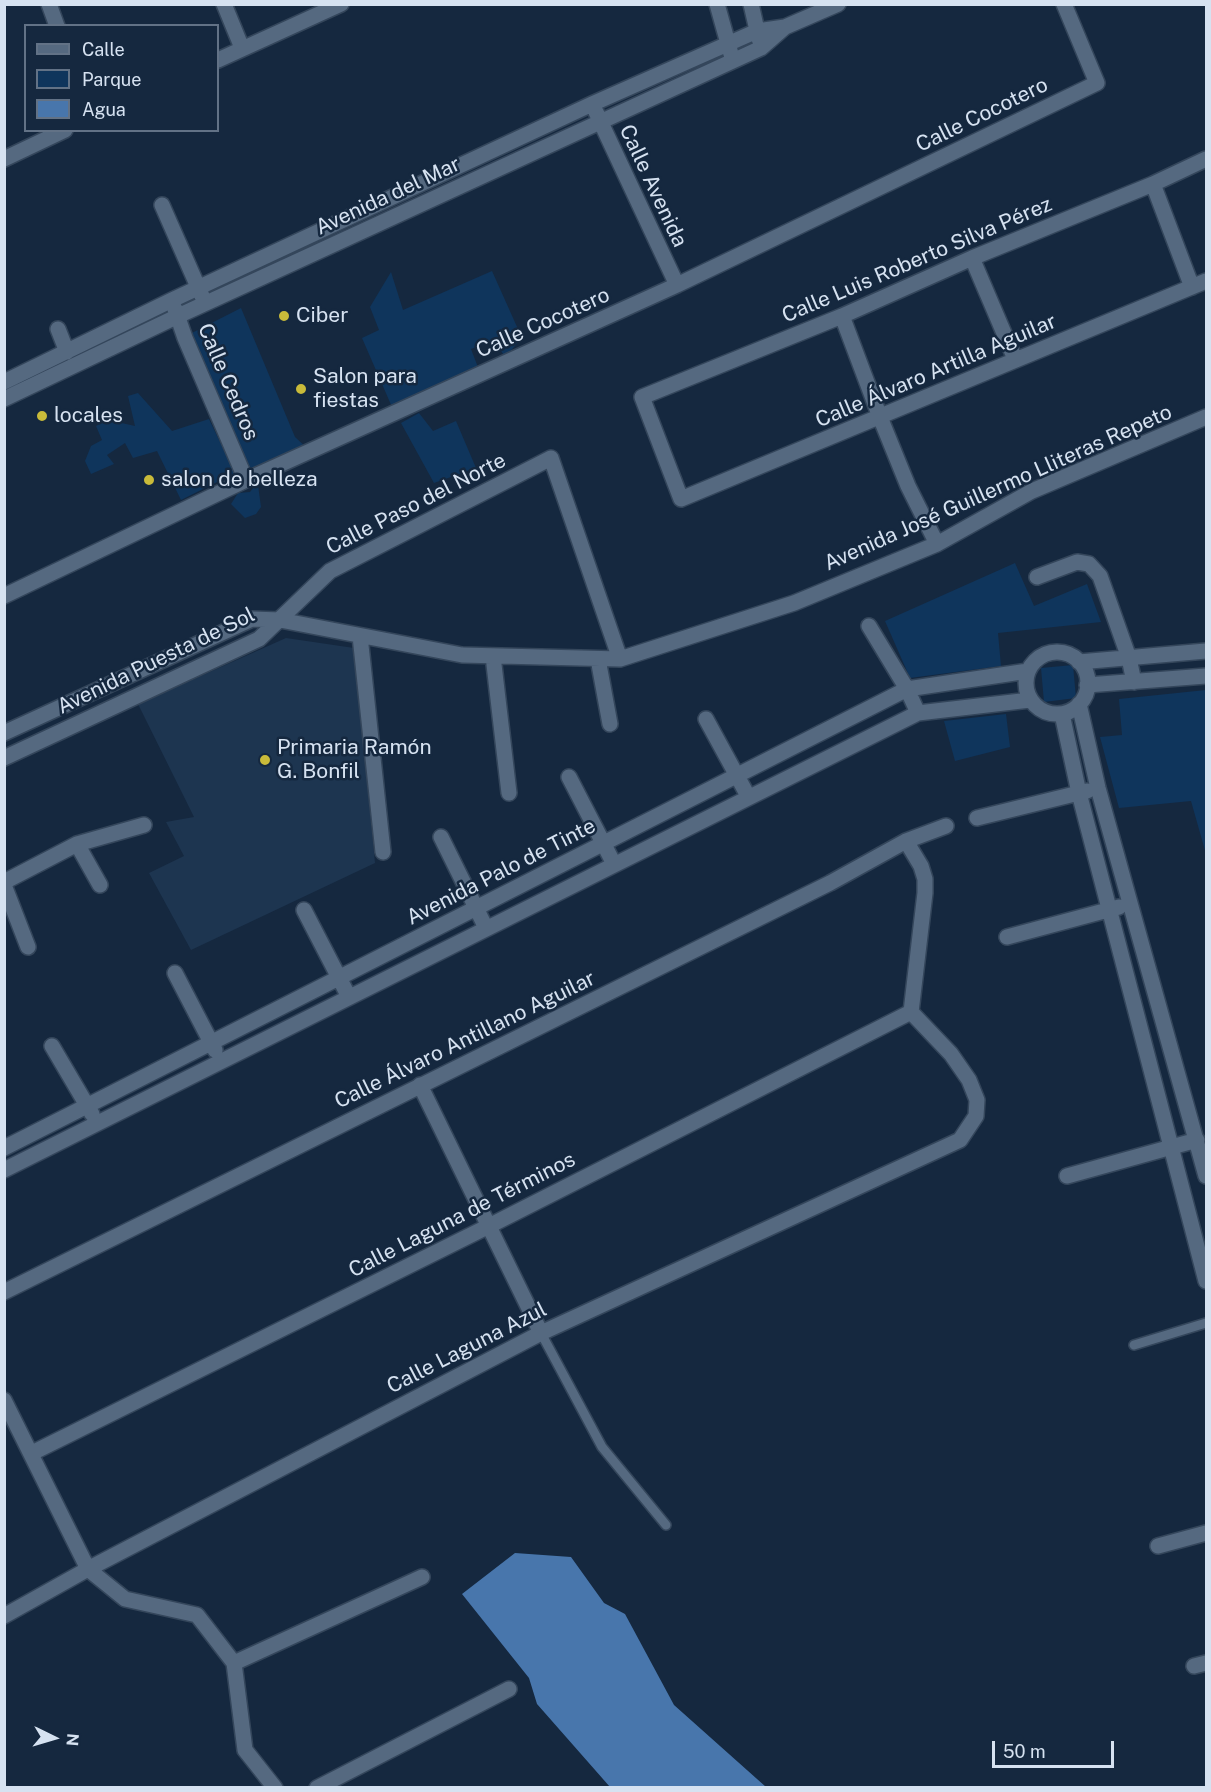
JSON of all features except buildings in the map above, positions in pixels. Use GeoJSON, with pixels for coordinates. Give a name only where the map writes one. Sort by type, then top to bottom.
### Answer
{"type":"FeatureCollection","features":[{"type":"Feature","properties":{"kind":"street"},"geometry":{"type":"LineString","coordinates":[[49,4],[56,24]]}},
{"type":"Feature","properties":{"kind":"street"},"geometry":{"type":"LineString","coordinates":[[224,4],[242,48]]}},
{"type":"Feature","properties":{"kind":"street"},"geometry":{"type":"LineString","coordinates":[[219,60],[341,4]]}},
{"type":"Feature","properties":{"kind":"street"},"geometry":{"type":"LineString","coordinates":[[717,4],[730,53]]}},
{"type":"Feature","properties":{"kind":"street"},"geometry":{"type":"LineString","coordinates":[[751,4],[761,48]]}},
{"type":"Feature","properties":{"kind":"street","name":"Avenida del Mar"},"geometry":{"type":"LineString","coordinates":[[4,399],[600,121],[730,53],[757,31],[785,27],[838,4]]}},
{"type":"Feature","properties":{"kind":"street","name":"Calle Cocotero"},"geometry":{"type":"LineString","coordinates":[[4,596],[246,480],[676,285],[1097,82],[1064,4]]}},
{"type":"Feature","properties":{"kind":"street","name":"Avenida del Mar"},"geometry":{"type":"LineString","coordinates":[[4,382],[172,300],[592,104],[730,53],[761,48],[785,27]]}},
{"type":"Feature","properties":{"kind":"street","name":"Calle Avenida"},"geometry":{"type":"LineString","coordinates":[[592,104],[676,285]]}},
{"type":"Feature","properties":{"kind":"street"},"geometry":{"type":"LineString","coordinates":[[4,159],[61,132]]}},
{"type":"Feature","properties":{"kind":"street","name":"Calle Luis Roberto Silva Pérez"},"geometry":{"type":"LineString","coordinates":[[681,499],[642,397],[842,316],[972,258],[1153,184],[1206,159]]}},
{"type":"Feature","properties":{"kind":"street"},"geometry":{"type":"LineString","coordinates":[[1153,184],[1199,284]]}},
{"type":"Feature","properties":{"kind":"street"},"geometry":{"type":"LineString","coordinates":[[162,205],[206,304]]}},
{"type":"Feature","properties":{"kind":"street"},"geometry":{"type":"LineString","coordinates":[[972,258],[1015,360]]}},
{"type":"Feature","properties":{"kind":"street","name":"Calle Álvaro Artilla Aguilar"},"geometry":{"type":"LineString","coordinates":[[681,499],[1199,284]]}},
{"type":"Feature","properties":{"kind":"street","name":"Calle Cedros"},"geometry":{"type":"LineString","coordinates":[[172,300],[185,338],[246,480]]}},
{"type":"Feature","properties":{"kind":"street"},"geometry":{"type":"LineString","coordinates":[[842,316],[880,417],[937,544]]}},
{"type":"Feature","properties":{"kind":"street"},"geometry":{"type":"LineString","coordinates":[[58,329],[67,352]]}},
{"type":"Feature","properties":{"kind":"street","name":"Avenida José Guillermo Lliteras Repeto"},"geometry":{"type":"LineString","coordinates":[[280,620],[462,655],[620,659],[794,603],[937,544],[1032,491],[1206,417]]}},
{"type":"Feature","properties":{"kind":"street","name":"Calle Paso del Norte"},"geometry":{"type":"LineString","coordinates":[[280,620],[330,571],[550,458],[620,659]]}},
{"type":"Feature","properties":{"kind":"street"},"geometry":{"type":"LineString","coordinates":[[1037,577],[1077,562],[1089,564],[1100,576],[1129,658],[1134,682]]}},
{"type":"Feature","properties":{"kind":"street","name":"Avenida Puesta de Sol"},"geometry":{"type":"LineString","coordinates":[[4,734],[252,619],[280,620]]}},
{"type":"Feature","properties":{"kind":"street","name":"Avenida Puesta de Sol"},"geometry":{"type":"LineString","coordinates":[[4,758],[259,639],[280,620]]}},
{"type":"Feature","properties":{"kind":"street"},"geometry":{"type":"LineString","coordinates":[[869,626],[908,689],[918,712]]}},
{"type":"Feature","properties":{"kind":"street"},"geometry":{"type":"LineString","coordinates":[[360,636],[383,852]]}},
{"type":"Feature","properties":{"kind":"street"},"geometry":{"type":"LineString","coordinates":[[1079,662],[1206,651]]}},
{"type":"Feature","properties":{"kind":"street"},"geometry":{"type":"LineString","coordinates":[[1051,652],[1061,652],[1079,662],[1086,673],[1087,685],[1085,696],[1079,705],[1062,714],[1050,714],[1039,709],[1030,700],[1026,686],[1028,671],[1041,656],[1051,652]]}},
{"type":"Feature","properties":{"kind":"street"},"geometry":{"type":"LineString","coordinates":[[493,656],[509,793]]}},
{"type":"Feature","properties":{"kind":"street"},"geometry":{"type":"LineString","coordinates":[[171,657],[179,676]]}},
{"type":"Feature","properties":{"kind":"street"},"geometry":{"type":"LineString","coordinates":[[598,658],[610,724]]}},
{"type":"Feature","properties":{"kind":"street","name":"Avenida Palo de Tinte"},"geometry":{"type":"LineString","coordinates":[[4,1148],[908,689],[1028,671]]}},
{"type":"Feature","properties":{"kind":"street"},"geometry":{"type":"LineString","coordinates":[[1087,685],[1206,676]]}},
{"type":"Feature","properties":{"kind":"street","name":"Avenida Palo de Tinte"},"geometry":{"type":"LineString","coordinates":[[4,1170],[918,712],[1030,700]]}},
{"type":"Feature","properties":{"kind":"street"},"geometry":{"type":"LineString","coordinates":[[1079,705],[1098,788],[1206,1176]]}},
{"type":"Feature","properties":{"kind":"street"},"geometry":{"type":"LineString","coordinates":[[55,710],[65,730]]}},
{"type":"Feature","properties":{"kind":"street"},"geometry":{"type":"LineString","coordinates":[[1062,714],[1079,793],[1206,1281]]}},
{"type":"Feature","properties":{"kind":"street"},"geometry":{"type":"LineString","coordinates":[[706,719],[748,796]]}},
{"type":"Feature","properties":{"kind":"street"},"geometry":{"type":"LineString","coordinates":[[569,777],[614,864]]}},
{"type":"Feature","properties":{"kind":"street"},"geometry":{"type":"LineString","coordinates":[[977,818],[1098,788]]}},
{"type":"Feature","properties":{"kind":"street"},"geometry":{"type":"LineString","coordinates":[[28,947],[4,883],[77,844],[144,825]]}},
{"type":"Feature","properties":{"kind":"street","name":"Calle Álvaro Antillano Aguilar"},"geometry":{"type":"LineString","coordinates":[[4,1292],[830,883],[906,841],[946,826]]}},
{"type":"Feature","properties":{"kind":"street"},"geometry":{"type":"LineString","coordinates":[[441,837],[486,928]]}},
{"type":"Feature","properties":{"kind":"street"},"geometry":{"type":"LineString","coordinates":[[906,841],[921,866],[926,893],[910,1012]]}},
{"type":"Feature","properties":{"kind":"street"},"geometry":{"type":"LineString","coordinates":[[77,844],[100,885]]}},
{"type":"Feature","properties":{"kind":"street"},"geometry":{"type":"LineString","coordinates":[[1007,937],[1131,904]]}},
{"type":"Feature","properties":{"kind":"street"},"geometry":{"type":"LineString","coordinates":[[304,910],[349,996]]}},
{"type":"Feature","properties":{"kind":"street"},"geometry":{"type":"LineString","coordinates":[[175,973],[221,1061]]}},
{"type":"Feature","properties":{"kind":"street","name":"Calle Laguna Azul"},"geometry":{"type":"LineString","coordinates":[[4,1616],[87,1569],[541,1333],[960,1140],[976,1116],[977,1100],[969,1080],[951,1054],[910,1012]]}},
{"type":"Feature","properties":{"kind":"street","name":"Calle Laguna de Términos"},"geometry":{"type":"LineString","coordinates":[[32,1453],[489,1226],[910,1012]]}},
{"type":"Feature","properties":{"kind":"street"},"geometry":{"type":"LineString","coordinates":[[52,1046],[97,1123]]}},
{"type":"Feature","properties":{"kind":"street"},"geometry":{"type":"LineString","coordinates":[[420,1085],[541,1333]]}},
{"type":"Feature","properties":{"kind":"street"},"geometry":{"type":"LineString","coordinates":[[1067,1176],[1197,1140]]}},
{"type":"Feature","properties":{"kind":"street"},"geometry":{"type":"LineString","coordinates":[[4,1400],[87,1569],[125,1599],[197,1615],[234,1663],[245,1750],[275,1788]]}},
{"type":"Feature","properties":{"kind":"street"},"geometry":{"type":"LineString","coordinates":[[1158,1546],[1206,1533]]}},
{"type":"Feature","properties":{"kind":"street"},"geometry":{"type":"LineString","coordinates":[[234,1663],[422,1577]]}},
{"type":"Feature","properties":{"kind":"street"},"geometry":{"type":"LineString","coordinates":[[317,1788],[509,1689]]}},
{"type":"Feature","properties":{"kind":"lane"},"geometry":{"type":"LineString","coordinates":[[1134,1345],[1206,1323]]}},
{"type":"Feature","properties":{"kind":"lane"},"geometry":{"type":"LineString","coordinates":[[541,1333],[602,1447],[666,1525]]}},
{"type":"Feature","properties":{"kind":"shaded area","name":"Primaria Ramón G. Bonfil"},"geometry":{"type":"Polygon","coordinates":[[[286,638],[354,648],[375,863],[191,950],[149,873],[184,856],[166,822],[194,817],[138,704],[286,638]]]}},
{"type":"Feature","properties":{"kind":"green space"},"geometry":{"type":"Polygon","coordinates":[[[492,271],[522,338],[505,357],[494,340],[471,349],[479,370],[392,407],[362,338],[379,330],[370,307],[391,272],[403,310],[492,271]]]}},
{"type":"Feature","properties":{"kind":"green space"},"geometry":{"type":"Polygon","coordinates":[[[241,308],[295,437],[309,450],[247,480],[186,336],[241,308]]]}},
{"type":"Feature","properties":{"kind":"green space"},"geometry":{"type":"Polygon","coordinates":[[[138,393],[172,431],[209,419],[235,473],[181,500],[157,451],[133,458],[125,443],[107,455],[114,464],[91,474],[85,461],[91,446],[102,440],[96,426],[108,420],[135,426],[128,396],[138,393]]]}},
{"type":"Feature","properties":{"kind":"green space"},"geometry":{"type":"Polygon","coordinates":[[[419,413],[433,431],[456,421],[476,468],[434,483],[401,423],[419,413]]]}},
{"type":"Feature","properties":{"kind":"green space"},"geometry":{"type":"Polygon","coordinates":[[[258,485],[261,507],[256,514],[245,518],[231,504],[238,493],[250,492],[258,485]]]}},
{"type":"Feature","properties":{"kind":"green space"},"geometry":{"type":"Polygon","coordinates":[[[1015,563],[1034,606],[1087,584],[1101,622],[998,633],[1001,666],[910,678],[885,621],[1015,563]]]}},
{"type":"Feature","properties":{"kind":"green space"},"geometry":{"type":"Polygon","coordinates":[[[1073,665],[1076,698],[1044,702],[1041,668],[1073,665]]]}},
{"type":"Feature","properties":{"kind":"green space"},"geometry":{"type":"Polygon","coordinates":[[[1206,690],[1206,854],[1191,801],[1119,808],[1100,737],[1122,735],[1119,699],[1206,690]]]}},
{"type":"Feature","properties":{"kind":"green space"},"geometry":{"type":"Polygon","coordinates":[[[1006,714],[1010,747],[955,761],[944,721],[1006,714]]]}},
{"type":"Feature","properties":{"kind":"water"},"geometry":{"type":"Polygon","coordinates":[[[515,1553],[571,1557],[604,1603],[625,1614],[674,1705],[766,1787],[610,1787],[537,1704],[529,1678],[462,1594],[515,1553]]]}},
{"type":"Feature","properties":{"kind":"place","name":"Ciber"},"geometry":{"type":"Point","coordinates":[284,316]}},
{"type":"Feature","properties":{"kind":"place","name":"Salon para fiestas"},"geometry":{"type":"Point","coordinates":[301,389]}},
{"type":"Feature","properties":{"kind":"place","name":"locales"},"geometry":{"type":"Point","coordinates":[42,416]}},
{"type":"Feature","properties":{"kind":"place","name":"salon de belleza"},"geometry":{"type":"Point","coordinates":[149,480]}},
{"type":"Feature","properties":{"kind":"place","name":"Primaria Ramón G. Bonfil"},"geometry":{"type":"Point","coordinates":[265,760]}}]}
